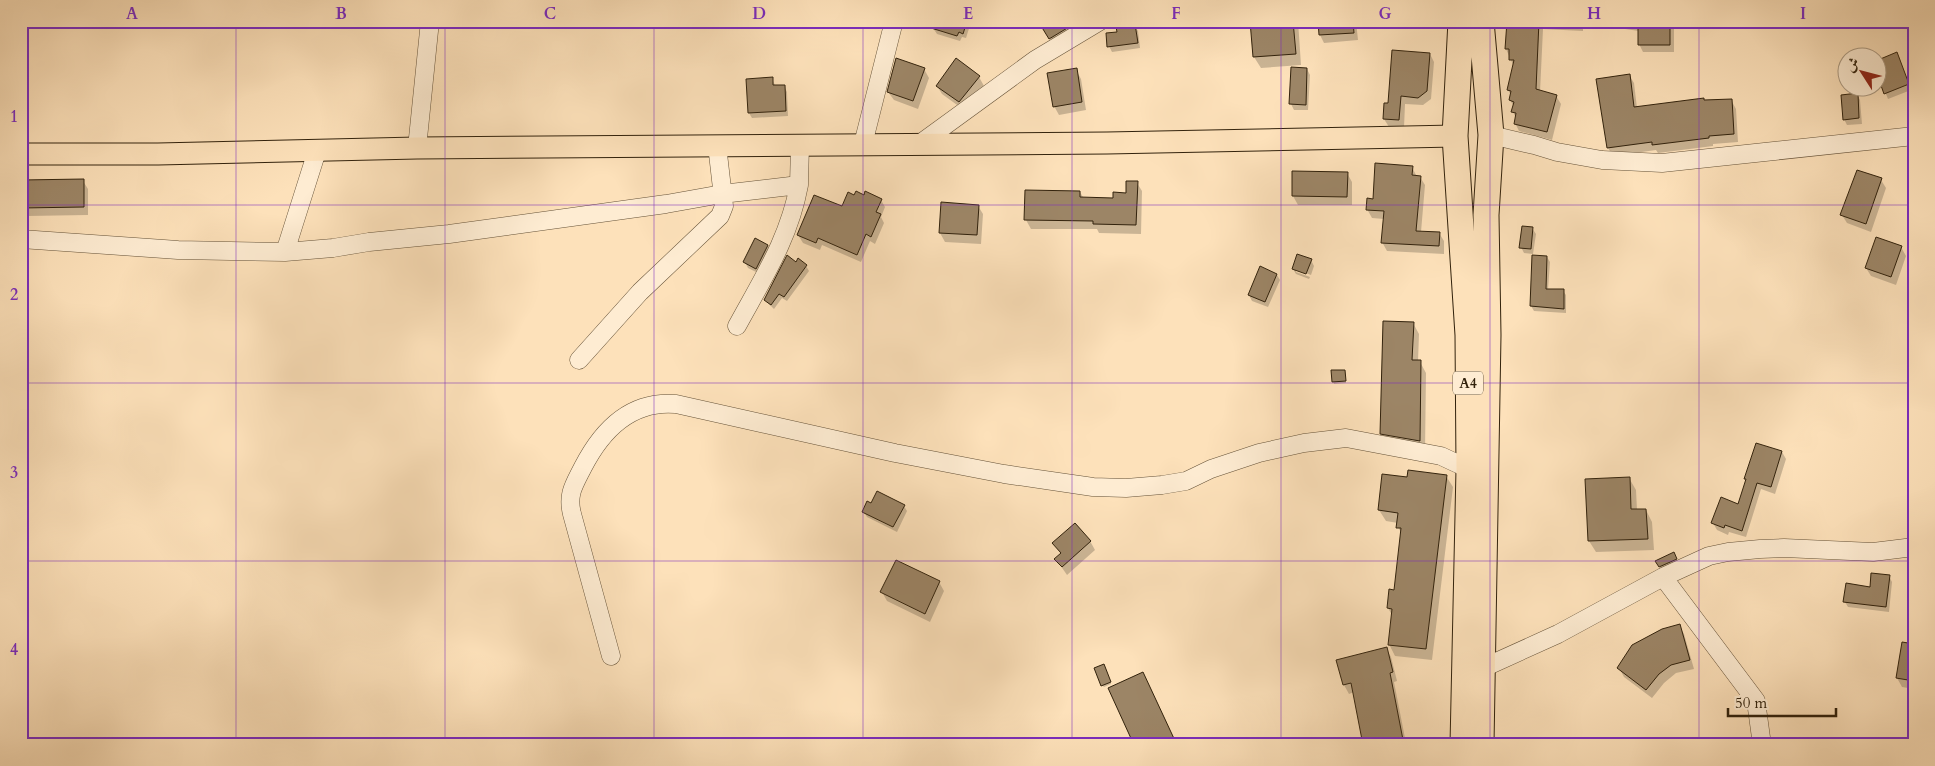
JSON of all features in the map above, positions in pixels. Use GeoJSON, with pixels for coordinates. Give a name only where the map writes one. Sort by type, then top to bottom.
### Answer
{"type":"FeatureCollection","features":[{"type":"Feature","properties":{"kind":"highway","name":"A4"},"geometry":{"type":"LineString","coordinates":[[1461,21],[1455,136],[1458,182],[1478,335]]}},
{"type":"Feature","properties":{"kind":"highway","name":"A4"},"geometry":{"type":"LineString","coordinates":[[1481,21],[1490,136],[1478,335],[1477,469],[1483,668],[1481,745]]}},
{"type":"Feature","properties":{"kind":"highway"},"geometry":{"type":"LineString","coordinates":[[1457,99],[1478,97],[1488,99]]}},
{"type":"Feature","properties":{"kind":"highway"},"geometry":{"type":"LineString","coordinates":[[1458,182],[1477,185],[1488,183]]}},
{"type":"Feature","properties":{"kind":"highway","name":"A4"},"geometry":{"type":"LineString","coordinates":[[1463,745],[1477,469]]}},
{"type":"Feature","properties":{"kind":"main road"},"geometry":{"type":"LineString","coordinates":[[21,154],[417,148],[1194,141],[1455,136]]}},
{"type":"Feature","properties":{"kind":"street"},"geometry":{"type":"LineString","coordinates":[[417,148],[430,21]]}},
{"type":"Feature","properties":{"kind":"street"},"geometry":{"type":"LineString","coordinates":[[863,144],[894,21]]}},
{"type":"Feature","properties":{"kind":"street"},"geometry":{"type":"LineString","coordinates":[[921,143],[1035,60],[1100,21]]}},
{"type":"Feature","properties":{"kind":"street"},"geometry":{"type":"LineString","coordinates":[[1490,136],[1557,152],[1602,160],[1662,163],[1914,136]]}},
{"type":"Feature","properties":{"kind":"street"},"geometry":{"type":"LineString","coordinates":[[737,326],[781,246],[790,222],[799,186],[800,144]]}},
{"type":"Feature","properties":{"kind":"street"},"geometry":{"type":"LineString","coordinates":[[579,360],[640,292],[717,220],[724,206],[717,145]]}},
{"type":"Feature","properties":{"kind":"street"},"geometry":{"type":"LineString","coordinates":[[285,252],[317,151]]}},
{"type":"Feature","properties":{"kind":"street"},"geometry":{"type":"LineString","coordinates":[[21,239],[178,250],[285,252],[333,248],[549,221],[722,194],[799,186]]}},
{"type":"Feature","properties":{"kind":"street"},"geometry":{"type":"LineString","coordinates":[[611,656],[569,503],[570,496],[585,463],[603,435],[615,423],[649,405],[676,404],[895,453],[1004,474],[1093,487],[1126,488],[1186,481],[1211,469],[1260,453],[1304,443],[1346,438],[1441,456],[1477,469]]}},
{"type":"Feature","properties":{"kind":"street"},"geometry":{"type":"LineString","coordinates":[[1483,668],[1558,634],[1662,577],[1709,556],[1728,552],[1784,548],[1873,552],[1914,547]]}},
{"type":"Feature","properties":{"kind":"street"},"geometry":{"type":"LineString","coordinates":[[1662,577],[1756,701],[1762,745]]}},
{"type":"Feature","properties":{"kind":"building"},"geometry":{"type":"Polygon","coordinates":[[[918,21],[967,21],[963,34],[959,32],[957,36],[918,24],[918,21]]]}},
{"type":"Feature","properties":{"kind":"building"},"geometry":{"type":"Polygon","coordinates":[[[1038,21],[1079,21],[1049,39],[1038,21]]]}},
{"type":"Feature","properties":{"kind":"building"},"geometry":{"type":"Polygon","coordinates":[[[1250,21],[1293,21],[1296,54],[1253,57],[1250,21]]]}},
{"type":"Feature","properties":{"kind":"building"},"geometry":{"type":"Polygon","coordinates":[[[1318,21],[1353,21],[1354,33],[1319,35],[1318,21]]]}},
{"type":"Feature","properties":{"kind":"building"},"geometry":{"type":"Polygon","coordinates":[[[1507,21],[1539,21],[1536,89],[1557,95],[1547,132],[1514,124],[1516,113],[1511,112],[1514,102],[1509,100],[1511,91],[1507,90],[1514,60],[1509,60],[1509,49],[1505,49],[1507,21]]]}},
{"type":"Feature","properties":{"kind":"building"},"geometry":{"type":"Polygon","coordinates":[[[1638,21],[1670,21],[1670,45],[1638,45],[1638,21]]]}},
{"type":"Feature","properties":{"kind":"building"},"geometry":{"type":"Polygon","coordinates":[[[1135,24],[1138,43],[1107,47],[1106,33],[1117,32],[1116,27],[1135,24]]]}},
{"type":"Feature","properties":{"kind":"building"},"geometry":{"type":"Polygon","coordinates":[[[1392,50],[1430,53],[1427,91],[1418,98],[1401,96],[1399,120],[1383,119],[1384,103],[1388,103],[1392,50]]]}},
{"type":"Feature","properties":{"kind":"building"},"geometry":{"type":"Polygon","coordinates":[[[1897,52],[1909,84],[1888,92],[1888,56],[1897,52]]]}},
{"type":"Feature","properties":{"kind":"building"},"geometry":{"type":"Polygon","coordinates":[[[896,58],[925,68],[913,101],[887,92],[896,58]]]}},
{"type":"Feature","properties":{"kind":"building"},"geometry":{"type":"Polygon","coordinates":[[[956,58],[980,76],[959,102],[936,86],[956,58]]]}},
{"type":"Feature","properties":{"kind":"building"},"geometry":{"type":"Polygon","coordinates":[[[1291,67],[1307,68],[1306,105],[1289,104],[1291,67]]]}},
{"type":"Feature","properties":{"kind":"building"},"geometry":{"type":"Polygon","coordinates":[[[1077,68],[1082,102],[1053,107],[1047,73],[1077,68]]]}},
{"type":"Feature","properties":{"kind":"building"},"geometry":{"type":"Polygon","coordinates":[[[1630,74],[1634,107],[1704,98],[1704,100],[1732,99],[1734,134],[1652,145],[1652,142],[1607,148],[1596,79],[1630,74]]]}},
{"type":"Feature","properties":{"kind":"building"},"geometry":{"type":"Polygon","coordinates":[[[773,77],[773,85],[785,85],[786,111],[748,113],[746,79],[773,77]]]}},
{"type":"Feature","properties":{"kind":"building"},"geometry":{"type":"Polygon","coordinates":[[[1841,98],[1858,98],[1859,118],[1843,120],[1841,98]]]}},
{"type":"Feature","properties":{"kind":"building"},"geometry":{"type":"Polygon","coordinates":[[[1375,163],[1413,166],[1412,175],[1421,176],[1416,231],[1440,232],[1439,246],[1381,243],[1384,211],[1366,210],[1367,198],[1373,199],[1375,163]]]}},
{"type":"Feature","properties":{"kind":"building"},"geometry":{"type":"Polygon","coordinates":[[[1857,170],[1882,178],[1866,224],[1840,215],[1857,170]]]}},
{"type":"Feature","properties":{"kind":"building"},"geometry":{"type":"Polygon","coordinates":[[[1292,171],[1348,172],[1347,197],[1292,196],[1292,171]]]}},
{"type":"Feature","properties":{"kind":"building"},"geometry":{"type":"Polygon","coordinates":[[[84,179],[84,207],[21,208],[21,180],[84,179]]]}},
{"type":"Feature","properties":{"kind":"building"},"geometry":{"type":"Polygon","coordinates":[[[1126,181],[1138,181],[1136,225],[1093,224],[1093,221],[1024,220],[1025,190],[1080,191],[1080,197],[1113,198],[1113,192],[1126,193],[1126,181]]]}},
{"type":"Feature","properties":{"kind":"building"},"geometry":{"type":"Polygon","coordinates":[[[856,191],[864,195],[865,191],[882,199],[876,212],[881,214],[871,237],[866,234],[857,255],[818,238],[816,243],[797,235],[814,195],[842,206],[848,192],[854,195],[856,191]]]}},
{"type":"Feature","properties":{"kind":"building"},"geometry":{"type":"Polygon","coordinates":[[[941,202],[979,205],[977,235],[939,233],[941,202]]]}},
{"type":"Feature","properties":{"kind":"building"},"geometry":{"type":"Polygon","coordinates":[[[1522,226],[1533,227],[1531,249],[1519,248],[1522,226]]]}},
{"type":"Feature","properties":{"kind":"building"},"geometry":{"type":"Polygon","coordinates":[[[1876,237],[1902,246],[1891,277],[1865,268],[1876,237]]]}},
{"type":"Feature","properties":{"kind":"building"},"geometry":{"type":"Polygon","coordinates":[[[755,238],[768,245],[756,269],[743,262],[755,238]]]}},
{"type":"Feature","properties":{"kind":"building"},"geometry":{"type":"Polygon","coordinates":[[[1297,254],[1312,259],[1306,274],[1292,269],[1297,254]]]}},
{"type":"Feature","properties":{"kind":"building"},"geometry":{"type":"Polygon","coordinates":[[[787,255],[796,262],[798,258],[807,265],[784,297],[779,294],[771,305],[764,300],[787,255]]]}},
{"type":"Feature","properties":{"kind":"building"},"geometry":{"type":"Polygon","coordinates":[[[1532,255],[1547,256],[1546,289],[1564,289],[1564,309],[1530,306],[1532,255]]]}},
{"type":"Feature","properties":{"kind":"building"},"geometry":{"type":"Polygon","coordinates":[[[1260,266],[1277,274],[1265,302],[1248,295],[1260,266]]]}},
{"type":"Feature","properties":{"kind":"building"},"geometry":{"type":"Polygon","coordinates":[[[1383,321],[1414,322],[1412,360],[1421,360],[1420,441],[1380,434],[1383,321]]]}},
{"type":"Feature","properties":{"kind":"building"},"geometry":{"type":"Polygon","coordinates":[[[1331,370],[1345,370],[1346,381],[1332,382],[1331,370]]]}},
{"type":"Feature","properties":{"kind":"building"},"geometry":{"type":"Polygon","coordinates":[[[1756,443],[1782,451],[1771,487],[1757,483],[1742,531],[1725,525],[1724,528],[1711,523],[1721,497],[1738,504],[1756,443]]]}},
{"type":"Feature","properties":{"kind":"building"},"geometry":{"type":"Polygon","coordinates":[[[1408,470],[1447,475],[1426,649],[1388,645],[1392,609],[1387,608],[1389,589],[1394,590],[1401,528],[1396,528],[1398,513],[1378,510],[1382,474],[1407,477],[1408,470]]]}},
{"type":"Feature","properties":{"kind":"building"},"geometry":{"type":"Polygon","coordinates":[[[1630,477],[1631,509],[1646,509],[1648,539],[1588,541],[1585,479],[1630,477]]]}},
{"type":"Feature","properties":{"kind":"building"},"geometry":{"type":"Polygon","coordinates":[[[877,491],[905,505],[893,527],[862,512],[867,501],[871,503],[877,491]]]}},
{"type":"Feature","properties":{"kind":"building"},"geometry":{"type":"Polygon","coordinates":[[[1075,523],[1091,541],[1062,567],[1054,559],[1061,553],[1052,543],[1075,523]]]}},
{"type":"Feature","properties":{"kind":"building"},"geometry":{"type":"Polygon","coordinates":[[[1674,552],[1677,559],[1659,567],[1655,561],[1674,552]]]}},
{"type":"Feature","properties":{"kind":"building"},"geometry":{"type":"Polygon","coordinates":[[[896,560],[940,581],[925,614],[880,592],[896,560]]]}},
{"type":"Feature","properties":{"kind":"building"},"geometry":{"type":"Polygon","coordinates":[[[1871,573],[1890,575],[1886,607],[1843,602],[1846,583],[1870,587],[1871,573]]]}},
{"type":"Feature","properties":{"kind":"building"},"geometry":{"type":"Polygon","coordinates":[[[1680,624],[1690,660],[1671,665],[1659,674],[1646,690],[1617,668],[1632,645],[1662,629],[1680,624]]]}},
{"type":"Feature","properties":{"kind":"building"},"geometry":{"type":"Polygon","coordinates":[[[1902,642],[1914,644],[1914,681],[1896,678],[1902,642]]]}},
{"type":"Feature","properties":{"kind":"building"},"geometry":{"type":"Polygon","coordinates":[[[1387,647],[1393,672],[1390,673],[1404,745],[1363,745],[1351,683],[1343,685],[1336,660],[1387,647]]]}},
{"type":"Feature","properties":{"kind":"building"},"geometry":{"type":"Polygon","coordinates":[[[1104,664],[1111,682],[1101,686],[1094,668],[1104,664]]]}},
{"type":"Feature","properties":{"kind":"building"},"geometry":{"type":"Polygon","coordinates":[[[1143,672],[1177,745],[1134,745],[1108,688],[1143,672]]]}}]}
